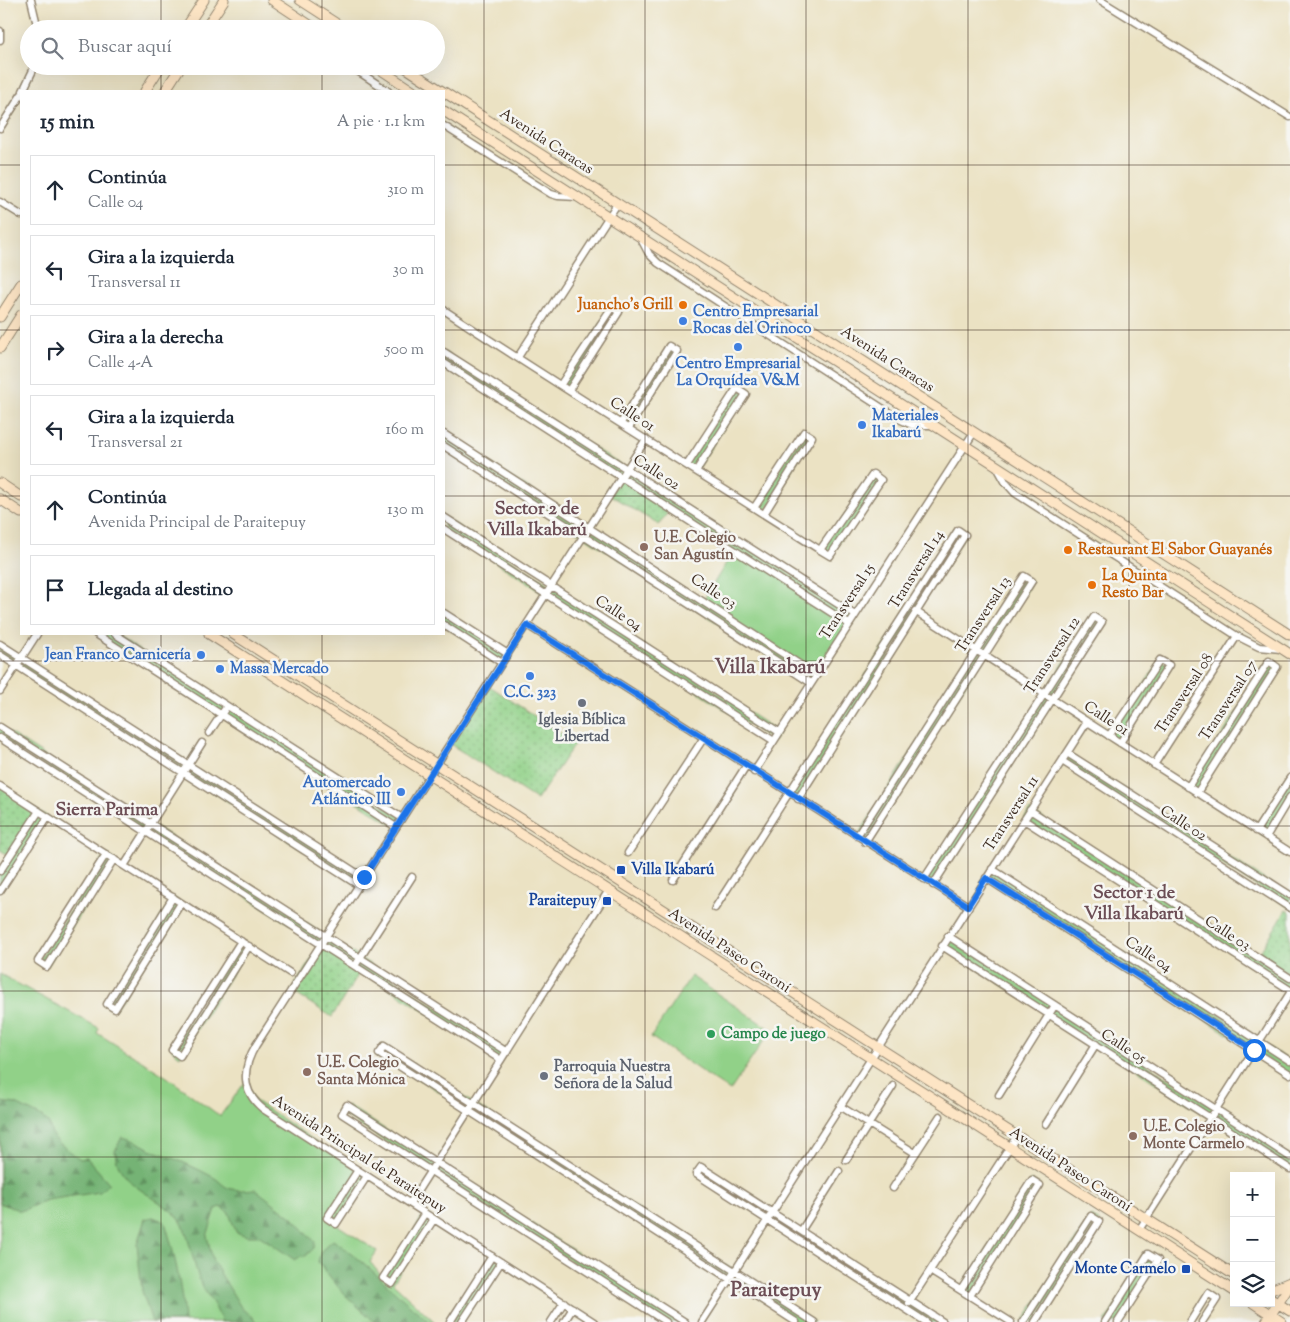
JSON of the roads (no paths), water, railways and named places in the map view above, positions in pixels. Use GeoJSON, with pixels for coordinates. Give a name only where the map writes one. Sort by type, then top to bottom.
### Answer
{"type":"FeatureCollection","features":[{"type":"Feature","properties":{"kind":"street"},"geometry":{"type":"LineString","coordinates":[[31,0],[36,20]]}},
{"type":"Feature","properties":{"kind":"street"},"geometry":{"type":"LineString","coordinates":[[191,20],[204,0]]}},
{"type":"Feature","properties":{"kind":"street"},"geometry":{"type":"LineString","coordinates":[[212,20],[222,4],[231,0]]}},
{"type":"Feature","properties":{"kind":"street"},"geometry":{"type":"LineString","coordinates":[[272,0],[302,20]]}},
{"type":"Feature","properties":{"kind":"street"},"geometry":{"type":"LineString","coordinates":[[300,0],[331,20]]}},
{"type":"Feature","properties":{"kind":"street"},"geometry":{"type":"LineString","coordinates":[[1100,0],[1290,116]]}},
{"type":"Feature","properties":{"kind":"street"},"geometry":{"type":"LineString","coordinates":[[0,31],[0,40]]}},
{"type":"Feature","properties":{"kind":"street"},"geometry":{"type":"LineString","coordinates":[[23,90],[31,75]]}},
{"type":"Feature","properties":{"kind":"street"},"geometry":{"type":"LineString","coordinates":[[146,90],[155,75]]}},
{"type":"Feature","properties":{"kind":"street"},"geometry":{"type":"LineString","coordinates":[[166,90],[175,75]]}},
{"type":"Feature","properties":{"kind":"street"},"geometry":{"type":"LineString","coordinates":[[364,75],[386,90]]}},
{"type":"Feature","properties":{"kind":"street"},"geometry":{"type":"LineString","coordinates":[[388,75],[411,90]]}},
{"type":"Feature","properties":{"kind":"street","name":"Avenida Caracas"},"geometry":{"type":"LineString","coordinates":[[417,75],[440,90]]}},
{"type":"Feature","properties":{"kind":"street","name":"Avenida Caracas"},"geometry":{"type":"LineString","coordinates":[[445,93],[1290,635]]}},
{"type":"Feature","properties":{"kind":"street"},"geometry":{"type":"LineString","coordinates":[[0,128],[20,97]]}},
{"type":"Feature","properties":{"kind":"street","name":"Avenida Caracas"},"geometry":{"type":"LineString","coordinates":[[445,112],[1286,652]]}},
{"type":"Feature","properties":{"kind":"street","name":"Avenida Caracas"},"geometry":{"type":"LineString","coordinates":[[445,127],[551,194],[577,197]]}},
{"type":"Feature","properties":{"kind":"street"},"geometry":{"type":"LineString","coordinates":[[0,202],[20,214]]}},
{"type":"Feature","properties":{"kind":"street"},"geometry":{"type":"LineString","coordinates":[[518,357],[617,204]]}},
{"type":"Feature","properties":{"kind":"street","name":"Avenida Caracas"},"geometry":{"type":"LineString","coordinates":[[641,237],[649,254],[658,263],[837,379],[906,423],[932,425]]}},
{"type":"Feature","properties":{"kind":"street"},"geometry":{"type":"LineString","coordinates":[[0,317],[20,286]]}},
{"type":"Feature","properties":{"kind":"street"},"geometry":{"type":"LineString","coordinates":[[561,384],[612,307],[619,312],[570,390]]}},
{"type":"Feature","properties":{"kind":"street","name":"Calle 01"},"geometry":{"type":"LineString","coordinates":[[445,311],[561,384],[696,471],[807,541],[820,550],[830,556],[881,480],[873,474],[820,550]]}},
{"type":"Feature","properties":{"kind":"street"},"geometry":{"type":"LineString","coordinates":[[0,348],[20,317]]}},
{"type":"Feature","properties":{"kind":"street"},"geometry":{"type":"LineString","coordinates":[[621,423],[669,346],[677,351],[629,428]]}},
{"type":"Feature","properties":{"kind":"street","name":"Calle 02"},"geometry":{"type":"LineString","coordinates":[[445,353],[855,615]]}},
{"type":"Feature","properties":{"kind":"street","name":"Calle 02"},"geometry":{"type":"LineString","coordinates":[[445,364],[849,624]]}},
{"type":"Feature","properties":{"kind":"street"},"geometry":{"type":"LineString","coordinates":[[687,465],[737,388],[746,394],[696,471]]}},
{"type":"Feature","properties":{"kind":"street"},"geometry":{"type":"LineString","coordinates":[[514,408],[519,400]]}},
{"type":"Feature","properties":{"kind":"street"},"geometry":{"type":"LineString","coordinates":[[754,508],[804,432],[812,437],[764,514]]}},
{"type":"Feature","properties":{"kind":"street","name":"Transversal 15"},"geometry":{"type":"LineString","coordinates":[[754,772],[974,432]]}},
{"type":"Feature","properties":{"kind":"street","name":"Calle 03"},"geometry":{"type":"LineString","coordinates":[[445,435],[816,675]]}},
{"type":"Feature","properties":{"kind":"street","name":"Avenida Principal de Paraitepuy"},"geometry":{"type":"LineString","coordinates":[[594,1322],[258,1105],[250,1094],[245,1068],[250,1055],[358,885],[646,439]]}},
{"type":"Feature","properties":{"kind":"street","name":"Calle 03"},"geometry":{"type":"LineString","coordinates":[[445,447],[811,683]]}},
{"type":"Feature","properties":{"kind":"street"},"geometry":{"type":"LineString","coordinates":[[587,455],[592,447]]}},
{"type":"Feature","properties":{"kind":"street"},"geometry":{"type":"LineString","coordinates":[[477,467],[482,458]]}},
{"type":"Feature","properties":{"kind":"street","name":"Avenida Caracas"},"geometry":{"type":"LineString","coordinates":[[996,466],[1015,493],[1237,636],[1259,647],[1286,652]]}},
{"type":"Feature","properties":{"kind":"street"},"geometry":{"type":"LineString","coordinates":[[0,483],[20,496]]}},
{"type":"Feature","properties":{"kind":"street"},"geometry":{"type":"LineString","coordinates":[[0,499],[20,512]]}},
{"type":"Feature","properties":{"kind":"street","name":"Calle 04"},"geometry":{"type":"LineString","coordinates":[[445,519],[779,732]]}},
{"type":"Feature","properties":{"kind":"street","name":"Calle 04"},"geometry":{"type":"LineString","coordinates":[[445,530],[774,741]]}},
{"type":"Feature","properties":{"kind":"street","name":"Transversal 14"},"geometry":{"type":"LineString","coordinates":[[715,908],[958,530],[966,535],[798,799]]}},
{"type":"Feature","properties":{"kind":"street"},"geometry":{"type":"LineString","coordinates":[[734,550],[739,541]]}},
{"type":"Feature","properties":{"kind":"street","name":"Transversal 13"},"geometry":{"type":"LineString","coordinates":[[857,836],[1024,576],[1032,581],[865,842]]}},
{"type":"Feature","properties":{"kind":"street"},"geometry":{"type":"LineString","coordinates":[[808,598],[814,589]]}},
{"type":"Feature","properties":{"kind":"street"},"geometry":{"type":"LineString","coordinates":[[698,610],[703,601]]}},
{"type":"Feature","properties":{"kind":"street","name":"Calle 01"},"geometry":{"type":"LineString","coordinates":[[908,607],[1290,852]]}},
{"type":"Feature","properties":{"kind":"street"},"geometry":{"type":"LineString","coordinates":[[445,614],[508,654]]}},
{"type":"Feature","properties":{"kind":"street","name":"Transversal 12"},"geometry":{"type":"LineString","coordinates":[[924,879],[1094,616],[1102,622],[933,884]]}},
{"type":"Feature","properties":{"kind":"street"},"geometry":{"type":"LineString","coordinates":[[527,625],[754,772],[968,906]]}},
{"type":"Feature","properties":{"kind":"street"},"geometry":{"type":"LineString","coordinates":[[445,626],[502,663]]}},
{"type":"Feature","properties":{"kind":"street"},"geometry":{"type":"LineString","coordinates":[[0,691],[36,635]]}},
{"type":"Feature","properties":{"kind":"street"},"geometry":{"type":"LineString","coordinates":[[98,635],[396,827]]}},
{"type":"Feature","properties":{"kind":"street"},"geometry":{"type":"LineString","coordinates":[[117,635],[402,818]]}},
{"type":"Feature","properties":{"kind":"street","name":"Avenida Paseo Caroní"},"geometry":{"type":"LineString","coordinates":[[216,635],[430,775],[1230,1288]]}},
{"type":"Feature","properties":{"kind":"street","name":"Avenida Paseo Caroní"},"geometry":{"type":"LineString","coordinates":[[235,635],[1230,1272]]}},
{"type":"Feature","properties":{"kind":"street","name":"Transversal 08"},"geometry":{"type":"LineString","coordinates":[[1154,765],[1237,636]]}},
{"type":"Feature","properties":{"kind":"street"},"geometry":{"type":"LineString","coordinates":[[0,644],[364,877]]}},
{"type":"Feature","properties":{"kind":"street"},"geometry":{"type":"LineString","coordinates":[[136,660],[142,651]]}},
{"type":"Feature","properties":{"kind":"street"},"geometry":{"type":"LineString","coordinates":[[0,655],[358,885]]}},
{"type":"Feature","properties":{"kind":"street"},"geometry":{"type":"LineString","coordinates":[[660,668],[665,659]]}},
{"type":"Feature","properties":{"kind":"street"},"geometry":{"type":"LineString","coordinates":[[1109,736],[1160,660],[1169,666],[1120,743]]}},
{"type":"Feature","properties":{"kind":"street"},"geometry":{"type":"LineString","coordinates":[[873,662],[881,668]]}},
{"type":"Feature","properties":{"kind":"street","name":"Transversal 07"},"geometry":{"type":"LineString","coordinates":[[1188,787],[1269,662],[1277,667],[1197,793]]}},
{"type":"Feature","properties":{"kind":"street"},"geometry":{"type":"LineString","coordinates":[[946,697],[954,703]]}},
{"type":"Feature","properties":{"kind":"street"},"geometry":{"type":"LineString","coordinates":[[849,700],[857,706]]}},
{"type":"Feature","properties":{"kind":"street"},"geometry":{"type":"LineString","coordinates":[[209,733],[227,706]]}},
{"type":"Feature","properties":{"kind":"street"},"geometry":{"type":"LineString","coordinates":[[102,721],[107,713]]}},
{"type":"Feature","properties":{"kind":"street","name":"Transversal 11"},"geometry":{"type":"LineString","coordinates":[[702,1322],[1087,722]]}},
{"type":"Feature","properties":{"kind":"street"},"geometry":{"type":"LineString","coordinates":[[0,727],[507,1052]]}},
{"type":"Feature","properties":{"kind":"street"},"geometry":{"type":"LineString","coordinates":[[0,738],[502,1060]]}},
{"type":"Feature","properties":{"kind":"street"},"geometry":{"type":"LineString","coordinates":[[628,853],[703,739]]}},
{"type":"Feature","properties":{"kind":"street"},"geometry":{"type":"LineString","coordinates":[[918,741],[926,747]]}},
{"type":"Feature","properties":{"kind":"street"},"geometry":{"type":"LineString","coordinates":[[124,866],[202,743]]}},
{"type":"Feature","properties":{"kind":"street"},"geometry":{"type":"LineString","coordinates":[[821,745],[828,751]]}},
{"type":"Feature","properties":{"kind":"street","name":"Calle 02"},"geometry":{"type":"LineString","coordinates":[[1067,753],[1290,895]]}},
{"type":"Feature","properties":{"kind":"street","name":"Calle 02"},"geometry":{"type":"LineString","coordinates":[[1062,761],[1290,908]]}},
{"type":"Feature","properties":{"kind":"street"},"geometry":{"type":"LineString","coordinates":[[310,772],[316,763]]}},
{"type":"Feature","properties":{"kind":"street"},"geometry":{"type":"LineString","coordinates":[[673,880],[746,766]]}},
{"type":"Feature","properties":{"kind":"street"},"geometry":{"type":"LineString","coordinates":[[67,781],[71,773]]}},
{"type":"Feature","properties":{"kind":"street"},"geometry":{"type":"LineString","coordinates":[[1256,831],[1290,778]]}},
{"type":"Feature","properties":{"kind":"street"},"geometry":{"type":"LineString","coordinates":[[0,786],[290,972]]}},
{"type":"Feature","properties":{"kind":"street"},"geometry":{"type":"LineString","coordinates":[[984,786],[993,792]]}},
{"type":"Feature","properties":{"kind":"street"},"geometry":{"type":"LineString","coordinates":[[1266,837],[1290,798]]}},
{"type":"Feature","properties":{"kind":"street","name":"Calle 03"},"geometry":{"type":"LineString","coordinates":[[1030,810],[1290,978]]}},
{"type":"Feature","properties":{"kind":"street"},"geometry":{"type":"LineString","coordinates":[[0,871],[39,811]]}},
{"type":"Feature","properties":{"kind":"street"},"geometry":{"type":"LineString","coordinates":[[0,891],[48,816]]}},
{"type":"Feature","properties":{"kind":"street","name":"Calle 03"},"geometry":{"type":"LineString","coordinates":[[1024,820],[1290,992]]}},
{"type":"Feature","properties":{"kind":"street"},"geometry":{"type":"LineString","coordinates":[[1167,828],[1172,820]]}},
{"type":"Feature","properties":{"kind":"street"},"geometry":{"type":"LineString","coordinates":[[274,831],[279,823]]}},
{"type":"Feature","properties":{"kind":"street"},"geometry":{"type":"LineString","coordinates":[[1077,854],[1083,845]]}},
{"type":"Feature","properties":{"kind":"street"},"geometry":{"type":"LineString","coordinates":[[106,854],[38,961],[47,967],[114,859]]}},
{"type":"Feature","properties":{"kind":"street","name":"Calle 04"},"geometry":{"type":"LineString","coordinates":[[992,869],[1290,1061]]}},
{"type":"Feature","properties":{"kind":"street"},"geometry":{"type":"LineString","coordinates":[[355,966],[412,877]]}},
{"type":"Feature","properties":{"kind":"street","name":"Calle 04"},"geometry":{"type":"LineString","coordinates":[[986,878],[1290,1074]]}},
{"type":"Feature","properties":{"kind":"street"},"geometry":{"type":"LineString","coordinates":[[1130,887],[1136,878]]}},
{"type":"Feature","properties":{"kind":"street"},"geometry":{"type":"LineString","coordinates":[[233,888],[238,880]]}},
{"type":"Feature","properties":{"kind":"street"},"geometry":{"type":"LineString","coordinates":[[410,1203],[609,890]]}},
{"type":"Feature","properties":{"kind":"street"},"geometry":{"type":"LineString","coordinates":[[173,898],[107,1004],[115,1009],[181,903]]}},
{"type":"Feature","properties":{"kind":"street"},"geometry":{"type":"LineString","coordinates":[[1088,944],[1094,935]]}},
{"type":"Feature","properties":{"kind":"street","name":"Calle 05"},"geometry":{"type":"LineString","coordinates":[[948,936],[1289,1156]]}},
{"type":"Feature","properties":{"kind":"street"},"geometry":{"type":"LineString","coordinates":[[241,941],[172,1050],[180,1056],[249,946]]}},
{"type":"Feature","properties":{"kind":"street","name":"Calle 05"},"geometry":{"type":"LineString","coordinates":[[942,946],[1290,1169]]}},
{"type":"Feature","properties":{"kind":"street"},"geometry":{"type":"LineString","coordinates":[[1139,1230],[1290,992]]}},
{"type":"Feature","properties":{"kind":"street"},"geometry":{"type":"LineString","coordinates":[[412,1003],[417,994]]}},
{"type":"Feature","properties":{"kind":"street"},"geometry":{"type":"LineString","coordinates":[[999,1095],[1055,1005]]}},
{"type":"Feature","properties":{"kind":"street"},"geometry":{"type":"LineString","coordinates":[[1074,1030],[1080,1021]]}},
{"type":"Feature","properties":{"kind":"street"},"geometry":{"type":"LineString","coordinates":[[1046,1124],[1099,1034]]}},
{"type":"Feature","properties":{"kind":"street"},"geometry":{"type":"LineString","coordinates":[[796,1322],[379,1053],[384,1046],[814,1322]]}},
{"type":"Feature","properties":{"kind":"street"},"geometry":{"type":"LineString","coordinates":[[1164,1088],[1169,1079]]}},
{"type":"Feature","properties":{"kind":"street"},"geometry":{"type":"LineString","coordinates":[[846,1160],[893,1086]]}},
{"type":"Feature","properties":{"kind":"street"},"geometry":{"type":"LineString","coordinates":[[666,1322],[342,1114],[347,1105],[685,1322]]}},
{"type":"Feature","properties":{"kind":"street"},"geometry":{"type":"LineString","coordinates":[[840,1106],[915,1154]]}},
{"type":"Feature","properties":{"kind":"street"},"geometry":{"type":"LineString","coordinates":[[893,1188],[940,1116]]}},
{"type":"Feature","properties":{"kind":"street"},"geometry":{"type":"LineString","coordinates":[[1244,1139],[1249,1131]]}},
{"type":"Feature","properties":{"kind":"street"},"geometry":{"type":"LineString","coordinates":[[905,1309],[1017,1136]]}},
{"type":"Feature","properties":{"kind":"street"},"geometry":{"type":"LineString","coordinates":[[1257,1148],[1263,1140]]}},
{"type":"Feature","properties":{"kind":"street"},"geometry":{"type":"LineString","coordinates":[[1272,1158],[1278,1149]]}},
{"type":"Feature","properties":{"kind":"street"},"geometry":{"type":"LineString","coordinates":[[1283,1165],[1289,1156]]}},
{"type":"Feature","properties":{"kind":"street"},"geometry":{"type":"LineString","coordinates":[[926,1322],[696,1174],[701,1167],[943,1322]]}},
{"type":"Feature","properties":{"kind":"street"},"geometry":{"type":"LineString","coordinates":[[358,1170],[327,1218],[336,1224],[367,1176]]}},
{"type":"Feature","properties":{"kind":"street"},"geometry":{"type":"LineString","coordinates":[[801,1231],[838,1171]]}},
{"type":"Feature","properties":{"kind":"street"},"geometry":{"type":"LineString","coordinates":[[961,1290],[1032,1180],[1040,1185],[970,1296]]}},
{"type":"Feature","properties":{"kind":"street"},"geometry":{"type":"LineString","coordinates":[[622,1210],[627,1202]]}},
{"type":"Feature","properties":{"kind":"street"},"geometry":{"type":"LineString","coordinates":[[425,1213],[383,1278],[392,1284],[434,1219]]}},
{"type":"Feature","properties":{"kind":"street"},"geometry":{"type":"LineString","coordinates":[[1023,1322],[1091,1216],[1099,1221],[1035,1322]]}},
{"type":"Feature","properties":{"kind":"street"},"geometry":{"type":"LineString","coordinates":[[1105,1322],[1148,1254],[1158,1260],[1118,1322]]}},
{"type":"Feature","properties":{"kind":"street"},"geometry":{"type":"LineString","coordinates":[[450,1322],[492,1256]]}},
{"type":"Feature","properties":{"kind":"street"},"geometry":{"type":"LineString","coordinates":[[584,1269],[590,1261]]}},
{"type":"Feature","properties":{"kind":"street"},"geometry":{"type":"LineString","coordinates":[[462,1322],[501,1262]]}},
{"type":"Feature","properties":{"kind":"street"},"geometry":{"type":"LineString","coordinates":[[930,1271],[1010,1322]]}},
{"type":"Feature","properties":{"kind":"street"},"geometry":{"type":"LineString","coordinates":[[1275,1289],[1290,1283]]}},
{"type":"Feature","properties":{"kind":"street"},"geometry":{"type":"LineString","coordinates":[[1290,1283],[1275,1301],[1290,1311]]}},
{"type":"Feature","properties":{"kind":"street"},"geometry":{"type":"LineString","coordinates":[[1190,1322],[1208,1293],[1217,1298],[1202,1322]]}},
{"type":"Feature","properties":{"kind":"street"},"geometry":{"type":"LineString","coordinates":[[551,1322],[564,1302]]}},
{"type":"Feature","properties":{"kind":"street"},"geometry":{"type":"LineString","coordinates":[[1255,1307],[1261,1322]]}},
{"type":"Feature","properties":{"kind":"street"},"geometry":{"type":"LineString","coordinates":[[1257,1307],[1268,1318],[1282,1322]]}},
{"type":"Feature","properties":{"kind":"street"},"geometry":{"type":"LineString","coordinates":[[564,1322],[573,1308]]}},
{"type":"Feature","properties":{"kind":"street"},"geometry":{"type":"LineString","coordinates":[[1286,1322],[1290,1316]]}},
{"type":"Feature","properties":{"kind":"place","name":"Juancho's Grill"},"geometry":{"type":"Point","coordinates":[683,305]}},
{"type":"Feature","properties":{"kind":"place","name":"Centro Empresarial Rocas del Orinoco"},"geometry":{"type":"Point","coordinates":[683,321]}},
{"type":"Feature","properties":{"kind":"place","name":"Centro Empresarial La Orquídea V&M"},"geometry":{"type":"Point","coordinates":[738,347]}},
{"type":"Feature","properties":{"kind":"place","name":"Materiales Ikabarú"},"geometry":{"type":"Point","coordinates":[862,425]}},
{"type":"Feature","properties":{"kind":"place","name":"U.E. Colegio San Agustín"},"geometry":{"type":"Point","coordinates":[644,547]}},
{"type":"Feature","properties":{"kind":"place","name":"Restaurant El Sabor Guayanés"},"geometry":{"type":"Point","coordinates":[1068,550]}},
{"type":"Feature","properties":{"kind":"place","name":"La Quinta Resto Bar"},"geometry":{"type":"Point","coordinates":[1092,585]}},
{"type":"Feature","properties":{"kind":"place","name":"Jean Franco Carnicería"},"geometry":{"type":"Point","coordinates":[201,655]}},
{"type":"Feature","properties":{"kind":"place","name":"Massa Mercado"},"geometry":{"type":"Point","coordinates":[220,669]}},
{"type":"Feature","properties":{"kind":"place","name":"C.C. 323"},"geometry":{"type":"Point","coordinates":[530,676]}},
{"type":"Feature","properties":{"kind":"place","name":"Iglesia Bíblica Libertad"},"geometry":{"type":"Point","coordinates":[582,703]}},
{"type":"Feature","properties":{"kind":"place","name":"Automercado Atlántico III"},"geometry":{"type":"Point","coordinates":[401,792]}},
{"type":"Feature","properties":{"kind":"place","name":"Villa Ikabarú"},"geometry":{"type":"Point","coordinates":[621,870]}},
{"type":"Feature","properties":{"kind":"place","name":"Paraitepuy"},"geometry":{"type":"Point","coordinates":[607,901]}},
{"type":"Feature","properties":{"kind":"place","name":"Campo de juego"},"geometry":{"type":"Point","coordinates":[711,1034]}},
{"type":"Feature","properties":{"kind":"place","name":"U.E. Colegio Santa Mónica"},"geometry":{"type":"Point","coordinates":[307,1072]}},
{"type":"Feature","properties":{"kind":"place","name":"Parroquia Nuestra Señora de la Salud"},"geometry":{"type":"Point","coordinates":[544,1076]}},
{"type":"Feature","properties":{"kind":"place","name":"U.E. Colegio Monte Carmelo"},"geometry":{"type":"Point","coordinates":[1133,1136]}},
{"type":"Feature","properties":{"kind":"place","name":"Monte Carmelo"},"geometry":{"type":"Point","coordinates":[1186,1269]}},
{"type":"Feature","properties":{"kind":"district","name":"Sector 2 de Villa Ikabarú"},"geometry":{"type":"Point","coordinates":[537,520]}},
{"type":"Feature","properties":{"kind":"district","name":"Villa Ikabarú"},"geometry":{"type":"Point","coordinates":[770,668]}},
{"type":"Feature","properties":{"kind":"district","name":"Sierra Parima"},"geometry":{"type":"Point","coordinates":[107,811]}},
{"type":"Feature","properties":{"kind":"district","name":"Sector 1 de Villa Ikabarú"},"geometry":{"type":"Point","coordinates":[1134,904]}},
{"type":"Feature","properties":{"kind":"district","name":"Paraitepuy"},"geometry":{"type":"Point","coordinates":[776,1291]}}]}
